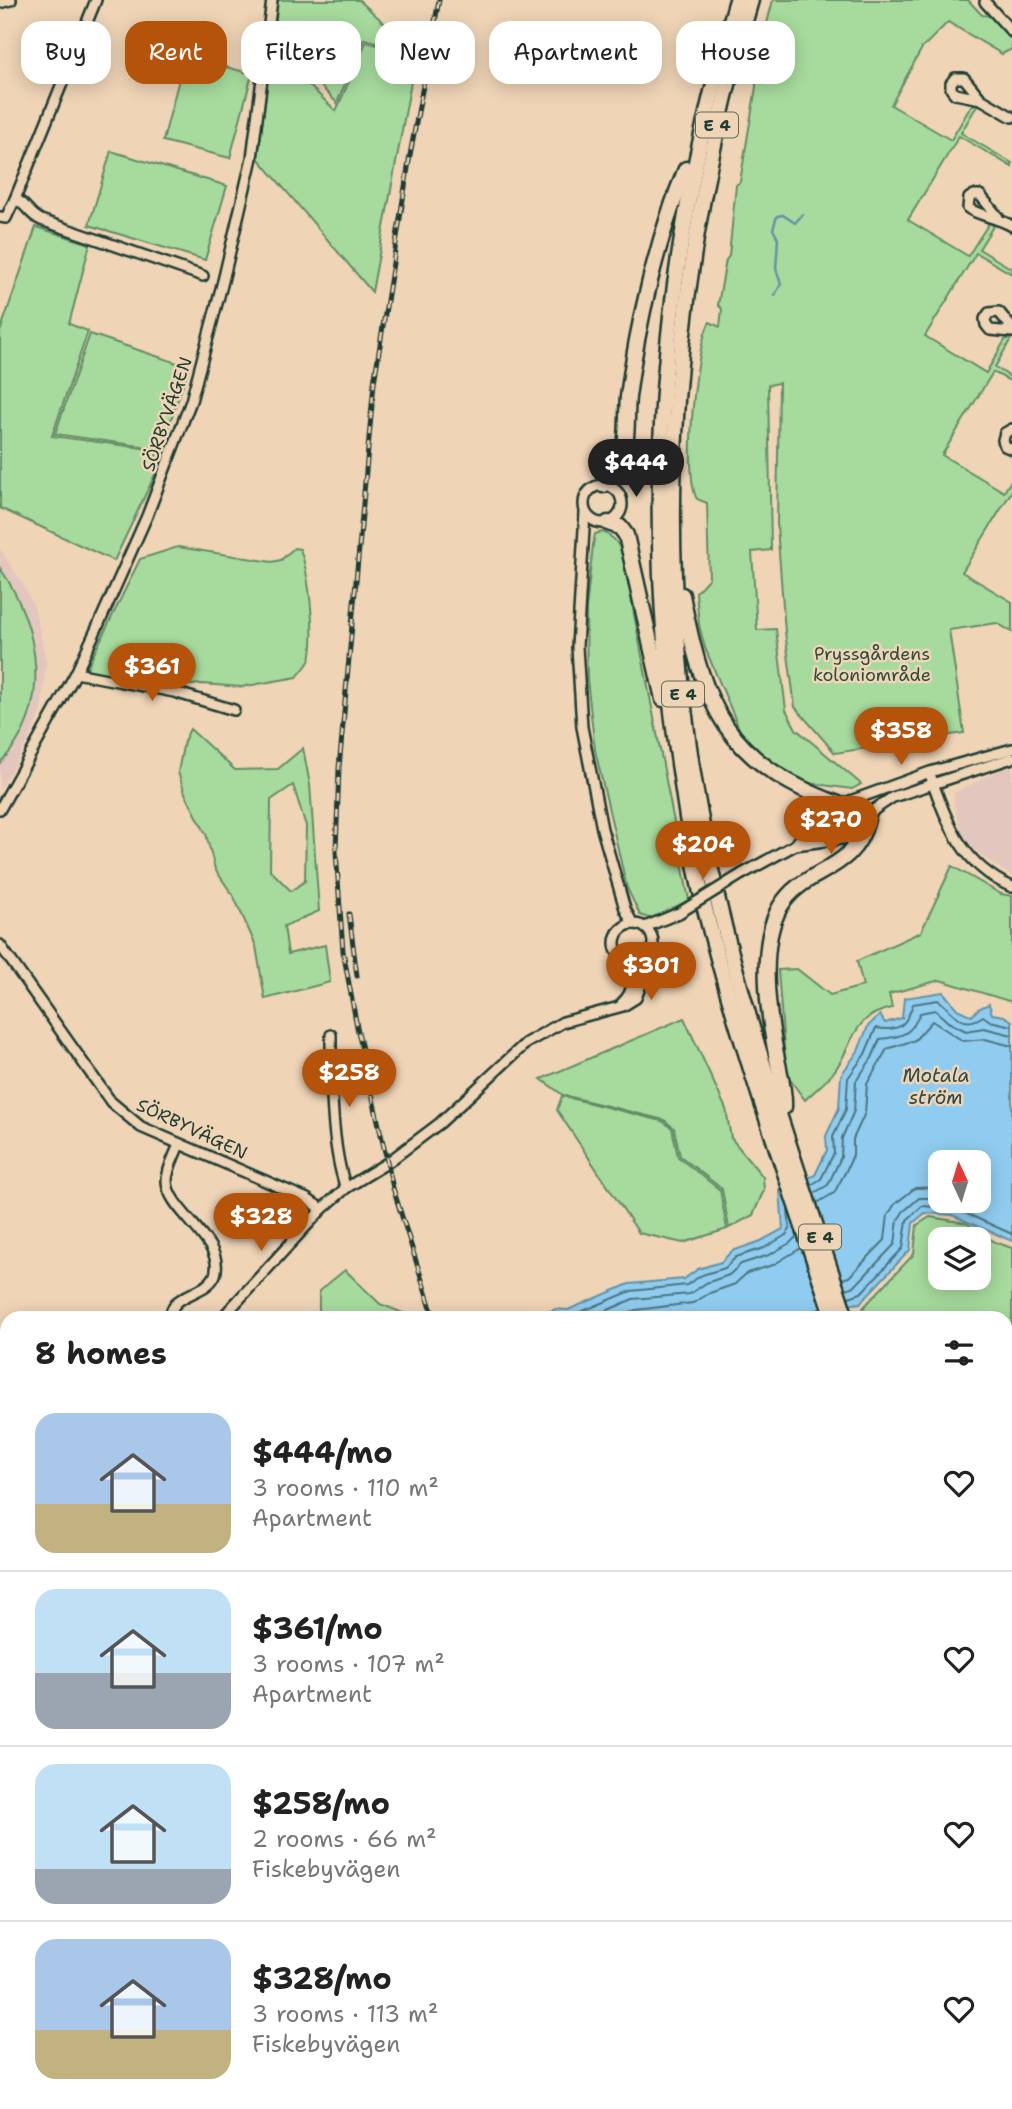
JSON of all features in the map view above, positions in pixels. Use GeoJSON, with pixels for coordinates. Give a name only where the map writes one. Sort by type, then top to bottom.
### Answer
{"type":"FeatureCollection","features":[{"type":"Feature","properties":{"kind":"highway","name":"E 4"},"geometry":{"type":"LineString","coordinates":[[737,0],[715,73],[675,268],[660,442],[659,554],[663,628],[676,746],[702,897],[749,1059],[843,1311]]}},
{"type":"Feature","properties":{"kind":"highway","name":"E 4"},"geometry":{"type":"LineString","coordinates":[[751,0],[725,90],[704,181],[684,308],[674,425],[673,543],[681,685],[705,843],[731,954],[783,1122],[788,1159],[831,1311]]}},
{"type":"Feature","properties":{"kind":"highway"},"geometry":{"type":"LineString","coordinates":[[603,485],[616,476],[622,465],[632,372],[652,279],[680,183],[701,135]]}},
{"type":"Feature","properties":{"kind":"highway"},"geometry":{"type":"LineString","coordinates":[[603,523],[620,527],[626,536],[652,659],[676,746]]}},
{"type":"Feature","properties":{"kind":"highway"},"geometry":{"type":"LineString","coordinates":[[673,543],[693,648],[718,714],[734,737],[771,772],[802,791],[840,804]]}},
{"type":"Feature","properties":{"kind":"highway"},"geometry":{"type":"LineString","coordinates":[[783,1122],[784,1098],[768,999],[771,938],[777,914],[788,897],[847,858],[860,838],[867,819]]}},
{"type":"Feature","properties":{"kind":"highway"},"geometry":{"type":"LineString","coordinates":[[824,871],[854,833]]}},
{"type":"Feature","properties":{"kind":"street"},"geometry":{"type":"LineString","coordinates":[[0,3],[11,0]]}},
{"type":"Feature","properties":{"kind":"street"},"geometry":{"type":"LineString","coordinates":[[0,217],[6,218],[15,199],[96,0]]}},
{"type":"Feature","properties":{"kind":"street","name":"SÖRBYVÄGEN"},"geometry":{"type":"LineString","coordinates":[[0,809],[76,673],[162,477],[202,363],[252,158],[272,0]]}},
{"type":"Feature","properties":{"kind":"street"},"geometry":{"type":"LineString","coordinates":[[985,2],[1012,32]]}},
{"type":"Feature","properties":{"kind":"street"},"geometry":{"type":"LineString","coordinates":[[981,99],[1012,117]]}},
{"type":"Feature","properties":{"kind":"street"},"geometry":{"type":"LineString","coordinates":[[15,199],[24,203],[32,216],[202,276]]}},
{"type":"Feature","properties":{"kind":"street"},"geometry":{"type":"LineString","coordinates":[[998,218],[1012,226]]}},
{"type":"Feature","properties":{"kind":"street"},"geometry":{"type":"LineString","coordinates":[[1012,429],[1004,433],[1003,440],[1005,446],[1012,449]]}},
{"type":"Feature","properties":{"kind":"street"},"geometry":{"type":"LineString","coordinates":[[584,553],[590,534],[603,523],[617,517],[622,502],[617,492],[603,485],[592,488],[585,496],[577,647],[582,726],[594,797],[625,909],[634,924]]}},
{"type":"Feature","properties":{"kind":"street"},"geometry":{"type":"LineString","coordinates":[[585,512],[603,523]]}},
{"type":"Feature","properties":{"kind":"street"},"geometry":{"type":"LineString","coordinates":[[76,673],[174,692],[234,709]]}},
{"type":"Feature","properties":{"kind":"street"},"geometry":{"type":"LineString","coordinates":[[622,928],[634,924],[645,927],[676,914],[795,845],[825,808],[930,772],[1012,749]]}},
{"type":"Feature","properties":{"kind":"street"},"geometry":{"type":"LineString","coordinates":[[795,845],[840,841],[854,833],[875,809],[893,797],[1012,758]]}},
{"type":"Feature","properties":{"kind":"street"},"geometry":{"type":"LineString","coordinates":[[930,772],[949,827],[962,849],[980,867],[1012,887]]}},
{"type":"Feature","properties":{"kind":"street"},"geometry":{"type":"LineString","coordinates":[[840,804],[854,815],[854,833]]}},
{"type":"Feature","properties":{"kind":"street"},"geometry":{"type":"LineString","coordinates":[[611,1009],[624,1001],[631,991],[632,976],[626,961],[615,946],[625,909]]}},
{"type":"Feature","properties":{"kind":"street"},"geometry":{"type":"LineString","coordinates":[[653,940],[676,914]]}},
{"type":"Feature","properties":{"kind":"street"},"geometry":{"type":"LineString","coordinates":[[228,1311],[322,1209],[346,1188],[393,1159],[440,1123],[537,1035],[564,1022],[623,1006],[636,998],[645,959],[653,948],[653,940],[645,927]]}},
{"type":"Feature","properties":{"kind":"street","name":"SÖRBYVÄGEN"},"geometry":{"type":"LineString","coordinates":[[0,945],[111,1102],[141,1127],[307,1199],[322,1209]]}},
{"type":"Feature","properties":{"kind":"street"},"geometry":{"type":"LineString","coordinates":[[626,961],[645,959]]}},
{"type":"Feature","properties":{"kind":"street"},"geometry":{"type":"LineString","coordinates":[[331,1035],[333,1105],[346,1188]]}},
{"type":"Feature","properties":{"kind":"street"},"geometry":{"type":"LineString","coordinates":[[172,1311],[174,1304],[210,1283],[216,1264],[211,1249],[169,1189],[169,1170],[179,1144]]}},
{"type":"Feature","properties":{"kind":"shaded area"},"geometry":{"type":"Polygon","coordinates":[[[0,549],[34,607],[46,661],[41,711],[28,741],[0,790],[0,763],[15,744],[30,711],[34,641],[21,602],[0,568],[0,549]]]}},
{"type":"Feature","properties":{"kind":"shaded area"},"geometry":{"type":"Polygon","coordinates":[[[1012,764],[1012,876],[967,843],[960,828],[954,793],[1012,764]]]}},
{"type":"Feature","properties":{"kind":"green space"},"geometry":{"type":"Polygon","coordinates":[[[276,0],[359,0],[382,21],[375,21],[375,42],[364,39],[361,46],[361,21],[274,21],[276,0]]]}},
{"type":"Feature","properties":{"kind":"green space","name":"Pryssgårdens koloniområde"},"geometry":{"type":"Polygon","coordinates":[[[773,0],[968,0],[982,15],[991,16],[1012,38],[1012,49],[1002,54],[948,22],[922,48],[891,105],[951,140],[971,106],[979,102],[961,133],[1012,163],[1012,167],[959,136],[908,220],[968,256],[989,223],[997,220],[979,249],[1012,269],[1012,274],[976,253],[925,336],[986,373],[1005,340],[1012,337],[995,367],[1012,378],[1012,382],[993,372],[942,455],[1004,492],[1012,479],[1012,491],[962,572],[1012,602],[1012,632],[997,623],[949,630],[964,733],[835,753],[795,707],[785,632],[777,526],[779,383],[768,385],[771,550],[752,552],[757,630],[776,629],[786,710],[796,729],[861,784],[852,789],[801,782],[777,769],[751,746],[741,733],[705,648],[699,625],[696,592],[709,578],[707,503],[697,499],[691,465],[693,410],[700,356],[710,322],[720,327],[722,309],[718,305],[729,256],[736,185],[740,182],[756,84],[795,84],[795,21],[768,21],[773,0]]]}},
{"type":"Feature","properties":{"kind":"green space"},"geometry":{"type":"Polygon","coordinates":[[[366,42],[375,44],[375,84],[411,84],[372,292],[258,158],[267,84],[308,84],[336,111],[348,84],[361,84],[361,54],[366,42]]]}},
{"type":"Feature","properties":{"kind":"green space"},"geometry":{"type":"Polygon","coordinates":[[[227,67],[241,71],[241,84],[249,84],[230,158],[163,141],[178,84],[227,84],[227,67]]]}},
{"type":"Feature","properties":{"kind":"green space"},"geometry":{"type":"Polygon","coordinates":[[[319,84],[345,84],[337,103],[319,84]]]}},
{"type":"Feature","properties":{"kind":"green space"},"geometry":{"type":"Polygon","coordinates":[[[111,151],[227,186],[205,260],[89,225],[111,151]]]}},
{"type":"Feature","properties":{"kind":"green space"},"geometry":{"type":"Polygon","coordinates":[[[36,227],[90,244],[69,324],[88,331],[52,436],[158,450],[156,457],[160,464],[114,561],[0,508],[0,332],[36,227]]]}},
{"type":"Feature","properties":{"kind":"green space"},"geometry":{"type":"Polygon","coordinates":[[[90,334],[189,367],[161,449],[55,434],[90,334]]]}},
{"type":"Feature","properties":{"kind":"green space"},"geometry":{"type":"Polygon","coordinates":[[[602,532],[616,541],[623,557],[689,900],[651,919],[640,915],[627,888],[595,750],[587,679],[586,610],[595,534],[602,532]]]}},
{"type":"Feature","properties":{"kind":"green space"},"geometry":{"type":"Polygon","coordinates":[[[178,547],[272,562],[281,560],[294,548],[300,549],[309,588],[312,648],[310,659],[297,677],[241,687],[203,684],[175,686],[86,670],[140,559],[178,547]]]}},
{"type":"Feature","properties":{"kind":"green space"},"geometry":{"type":"Polygon","coordinates":[[[0,568],[24,615],[32,641],[35,667],[34,692],[28,717],[17,741],[0,763],[0,568]]]}},
{"type":"Feature","properties":{"kind":"green space"},"geometry":{"type":"Polygon","coordinates":[[[190,729],[235,770],[278,769],[303,748],[310,785],[319,911],[284,926],[288,954],[325,945],[330,982],[265,999],[256,946],[234,897],[215,869],[206,834],[185,793],[178,772],[184,741],[190,729]],[[293,785],[271,800],[270,870],[291,891],[305,881],[306,826],[293,785]]]}},
{"type":"Feature","properties":{"kind":"green space"},"geometry":{"type":"Polygon","coordinates":[[[952,866],[1001,894],[1012,896],[1012,1002],[940,980],[889,994],[892,1008],[878,1012],[860,1025],[833,1073],[805,1100],[786,1074],[778,970],[797,969],[830,995],[863,986],[857,961],[921,932],[952,866]]]}},
{"type":"Feature","properties":{"kind":"green space"},"geometry":{"type":"Polygon","coordinates":[[[684,1018],[726,1109],[731,1138],[763,1177],[764,1190],[753,1215],[729,1228],[722,1189],[680,1156],[674,1128],[664,1120],[563,1095],[541,1079],[684,1018]]]}},
{"type":"Feature","properties":{"kind":"green space"},"geometry":{"type":"Polygon","coordinates":[[[562,1096],[662,1121],[672,1128],[678,1157],[720,1190],[727,1229],[683,1243],[639,1233],[557,1110],[562,1096]]]}},
{"type":"Feature","properties":{"kind":"green space"},"geometry":{"type":"Polygon","coordinates":[[[930,1217],[966,1223],[972,1227],[928,1227],[928,1290],[991,1290],[991,1239],[1012,1248],[1012,1311],[864,1311],[863,1308],[914,1254],[917,1225],[930,1217]]]}},
{"type":"Feature","properties":{"kind":"green space"},"geometry":{"type":"Polygon","coordinates":[[[345,1270],[380,1304],[398,1311],[319,1311],[319,1291],[345,1270]]]}},
{"type":"Feature","properties":{"kind":"water","name":"Motala ström"},"geometry":{"type":"Polygon","coordinates":[[[943,992],[957,1009],[972,1016],[978,1009],[989,1004],[992,1014],[1012,1021],[1012,1241],[991,1232],[991,1227],[980,1227],[952,1215],[925,1213],[913,1223],[910,1250],[860,1303],[815,1311],[550,1311],[568,1310],[629,1284],[684,1279],[698,1269],[721,1262],[732,1251],[761,1241],[783,1229],[780,1190],[815,1175],[827,1150],[826,1136],[839,1108],[841,1075],[858,1051],[868,1026],[880,1015],[885,1023],[902,1018],[904,998],[943,992]]]}},
{"type":"Feature","properties":{"kind":"waterway"},"geometry":{"type":"LineString","coordinates":[[775,295],[781,284],[776,269],[778,239],[773,229],[777,216],[783,215],[795,223],[803,214]]}},
{"type":"Feature","properties":{"kind":"railway"},"geometry":{"type":"LineString","coordinates":[[432,1311],[393,1188],[357,1027],[343,951],[336,851],[339,768],[374,383],[410,155],[439,0]]}},
{"type":"Feature","properties":{"kind":"railway"},"geometry":{"type":"LineString","coordinates":[[349,914],[357,976]]}}]}
